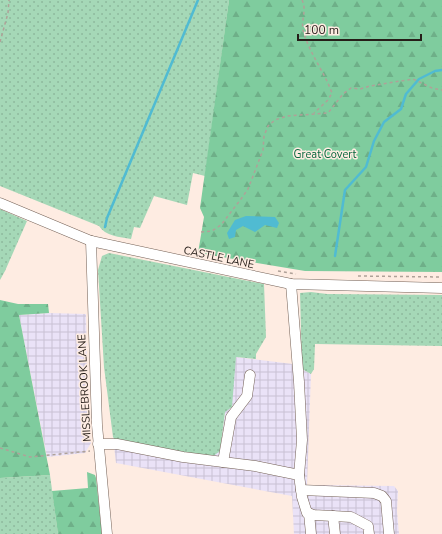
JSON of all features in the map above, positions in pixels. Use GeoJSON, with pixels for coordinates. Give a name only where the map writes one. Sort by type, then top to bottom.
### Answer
{"type":"FeatureCollection","features":[{"type":"Feature","properties":{"kind":"street","name":"CASTLE LANE"},"geometry":{"type":"LineString","coordinates":[[0,203],[91,241],[291,284],[442,288]]}},
{"type":"Feature","properties":{"kind":"street","name":"MISSLEBROOK LANE"},"geometry":{"type":"LineString","coordinates":[[91,241],[97,425],[108,534]]}},
{"type":"Feature","properties":{"kind":"street"},"geometry":{"type":"LineString","coordinates":[[291,284],[299,375],[302,433],[299,475],[304,505],[307,513],[314,515],[351,517],[358,520],[368,526],[369,534]]}},
{"type":"Feature","properties":{"kind":"street"},"geometry":{"type":"LineString","coordinates":[[223,462],[231,417],[247,396],[250,375]]}},
{"type":"Feature","properties":{"kind":"street"},"geometry":{"type":"LineString","coordinates":[[99,448],[117,444],[183,457],[255,466],[299,475]]}},
{"type":"Feature","properties":{"kind":"street"},"geometry":{"type":"LineString","coordinates":[[301,490],[374,493],[382,496],[386,501],[389,534]]}},
{"type":"Feature","properties":{"kind":"street"},"geometry":{"type":"LineString","coordinates":[[309,513],[311,534]]}},
{"type":"Feature","properties":{"kind":"street"},"geometry":{"type":"LineString","coordinates":[[333,516],[335,534]]}},
{"type":"Feature","properties":{"kind":"path"},"geometry":{"type":"LineString","coordinates":[[0,42],[8,13],[9,0]]}},
{"type":"Feature","properties":{"kind":"path"},"geometry":{"type":"LineString","coordinates":[[302,0],[305,6],[302,23],[303,30],[316,62],[332,92],[328,100],[314,113]]}},
{"type":"Feature","properties":{"kind":"path"},"geometry":{"type":"LineString","coordinates":[[201,232],[212,230],[221,225],[245,194],[263,150],[264,136],[268,126],[275,120],[287,116],[328,113],[343,94],[351,88],[360,89],[413,79],[432,88],[442,90]]}},
{"type":"Feature","properties":{"kind":"path"},"geometry":{"type":"LineString","coordinates":[[277,271],[300,275]]}},
{"type":"Feature","properties":{"kind":"path"},"geometry":{"type":"LineString","coordinates":[[355,276],[442,277]]}},
{"type":"Feature","properties":{"kind":"path"},"geometry":{"type":"LineString","coordinates":[[0,448],[30,457],[86,451],[99,448]]}},
{"type":"Feature","properties":{"kind":"shaded area"},"geometry":{"type":"Polygon","coordinates":[[[49,313],[86,314],[88,413],[91,443],[85,453],[47,457],[19,315],[49,313]]]}},
{"type":"Feature","properties":{"kind":"shaded area"},"geometry":{"type":"Polygon","coordinates":[[[236,357],[293,364],[311,374],[307,485],[394,486],[398,491],[397,511],[399,534],[294,534],[292,496],[116,463],[113,437],[115,440],[220,451],[225,412],[236,357]]]}},
{"type":"Feature","properties":{"kind":"green space"},"geometry":{"type":"Polygon","coordinates":[[[0,0],[229,0],[205,176],[193,173],[187,205],[154,196],[140,228],[134,227],[131,239],[109,234],[99,226],[0,186],[0,0]]]}},
{"type":"Feature","properties":{"kind":"green space","name":"Great Covert"},"geometry":{"type":"Polygon","coordinates":[[[229,0],[442,0],[442,272],[305,271],[198,253],[204,217],[200,208],[229,0]]]}},
{"type":"Feature","properties":{"kind":"green space"},"geometry":{"type":"Polygon","coordinates":[[[0,209],[27,221],[0,280],[0,209]]]}},
{"type":"Feature","properties":{"kind":"green space"},"geometry":{"type":"Polygon","coordinates":[[[109,253],[264,284],[266,337],[256,354],[256,359],[236,357],[232,407],[225,412],[220,451],[212,457],[115,440],[113,437],[104,367],[98,270],[102,256],[109,253]]]}},
{"type":"Feature","properties":{"kind":"green space"},"geometry":{"type":"Polygon","coordinates":[[[311,292],[327,294],[442,295],[442,346],[315,344],[314,369],[311,374],[302,369],[300,293],[311,292]]]}},
{"type":"Feature","properties":{"kind":"green space"},"geometry":{"type":"Polygon","coordinates":[[[0,300],[18,304],[48,304],[49,313],[19,315],[50,475],[0,478],[0,300]]]}},
{"type":"Feature","properties":{"kind":"green space"},"geometry":{"type":"Polygon","coordinates":[[[87,472],[95,475],[96,478],[102,534],[58,534],[52,491],[88,488],[87,472]]]}},
{"type":"Feature","properties":{"kind":"green space"},"geometry":{"type":"Polygon","coordinates":[[[50,475],[58,534],[0,534],[0,478],[50,475]]]}},
{"type":"Feature","properties":{"kind":"water"},"geometry":{"type":"Polygon","coordinates":[[[246,216],[275,217],[279,223],[277,228],[265,225],[255,232],[243,226],[236,230],[235,237],[229,239],[227,233],[235,220],[246,216]]]}},
{"type":"Feature","properties":{"kind":"waterway"},"geometry":{"type":"LineString","coordinates":[[105,227],[107,218],[198,0]]}},
{"type":"Feature","properties":{"kind":"waterway"},"geometry":{"type":"LineString","coordinates":[[335,256],[345,190],[366,167],[374,141],[384,122],[401,109],[406,94],[419,79],[435,71],[442,70]]}}]}
